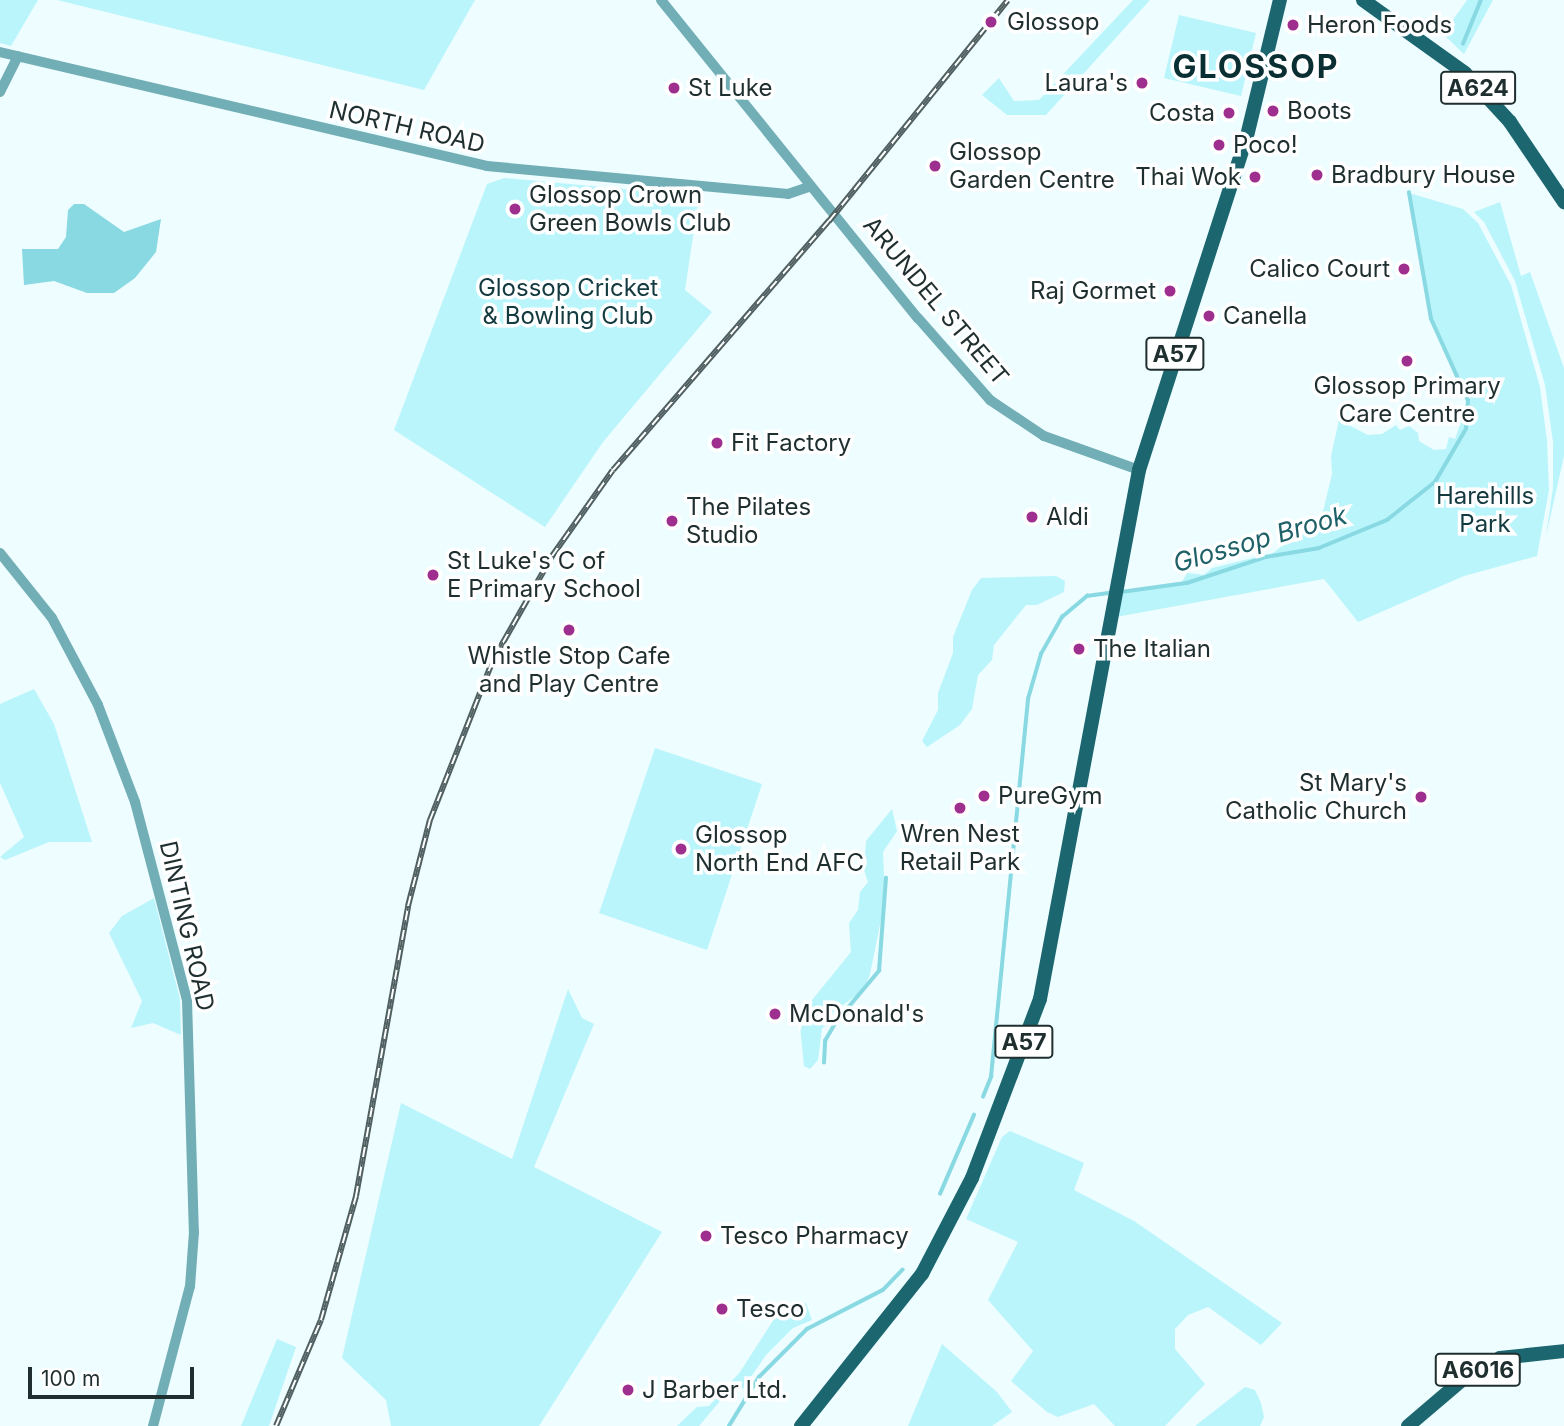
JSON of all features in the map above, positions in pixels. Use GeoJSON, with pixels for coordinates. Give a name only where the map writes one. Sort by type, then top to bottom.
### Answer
{"type":"FeatureCollection","features":[{"type":"Feature","properties":{"kind":"main road","name":"A57"},"geometry":{"type":"LineString","coordinates":[[801,1426],[922,1275],[972,1178],[1024,1041],[1054,936],[1111,602],[1139,470],[1247,136],[1280,0]]}},
{"type":"Feature","properties":{"kind":"main road","name":"A624"},"geometry":{"type":"LineString","coordinates":[[1363,0],[1465,74],[1510,122],[1561,194]]}},
{"type":"Feature","properties":{"kind":"main road","name":"A6016"},"geometry":{"type":"LineString","coordinates":[[1408,1426],[1469,1374],[1500,1358],[1564,1351]]}},
{"type":"Feature","properties":{"kind":"street","name":"ARUNDEL STREET"},"geometry":{"type":"LineString","coordinates":[[660,0],[823,201],[990,400],[1044,436],[1139,470]]}},
{"type":"Feature","properties":{"kind":"street","name":"NORTH ROAD"},"geometry":{"type":"LineString","coordinates":[[0,52],[487,166],[788,194],[811,186]]}},
{"type":"Feature","properties":{"kind":"street"},"geometry":{"type":"LineString","coordinates":[[0,92],[18,56]]}},
{"type":"Feature","properties":{"kind":"street","name":"DINTING ROAD"},"geometry":{"type":"LineString","coordinates":[[0,553],[52,618],[99,705],[139,818],[187,1000],[194,1232],[190,1286],[153,1426]]}},
{"type":"Feature","properties":{"kind":"green space"},"geometry":{"type":"Polygon","coordinates":[[[0,0],[38,0],[11,46],[0,43],[0,0]]]}},
{"type":"Feature","properties":{"kind":"green space"},"geometry":{"type":"Polygon","coordinates":[[[57,0],[475,0],[424,90],[57,0]]]}},
{"type":"Feature","properties":{"kind":"green space"},"geometry":{"type":"Polygon","coordinates":[[[1133,0],[1150,0],[1046,115],[1007,115],[982,95],[999,78],[1014,101],[1039,100],[1133,0]]]}},
{"type":"Feature","properties":{"kind":"green space"},"geometry":{"type":"Polygon","coordinates":[[[1467,0],[1493,0],[1464,54],[1443,34],[1467,0]]]}},
{"type":"Feature","properties":{"kind":"green space"},"geometry":{"type":"Polygon","coordinates":[[[1179,15],[1256,33],[1241,96],[1164,78],[1179,15]]]}},
{"type":"Feature","properties":{"kind":"green space","name":"Glossop Cricket & Bowling Club"},"geometry":{"type":"Polygon","coordinates":[[[504,178],[699,196],[685,290],[712,312],[603,442],[545,527],[394,430],[487,184],[504,178]]]}},
{"type":"Feature","properties":{"kind":"green space","name":"Harehills Park"},"geometry":{"type":"Polygon","coordinates":[[[1409,193],[1463,209],[1478,223],[1511,285],[1540,387],[1547,441],[1549,490],[1537,556],[1464,576],[1358,622],[1324,579],[1116,617],[1120,592],[1181,584],[1187,573],[1204,575],[1212,568],[1273,553],[1298,534],[1311,536],[1319,528],[1332,474],[1331,456],[1339,420],[1368,435],[1382,434],[1396,425],[1400,430],[1409,426],[1418,433],[1419,441],[1434,450],[1446,449],[1449,437],[1455,439],[1468,401],[1431,319],[1409,193]]]}},
{"type":"Feature","properties":{"kind":"green space"},"geometry":{"type":"Polygon","coordinates":[[[1500,202],[1521,276],[1530,272],[1564,368],[1564,456],[1546,536],[1553,488],[1553,442],[1545,385],[1515,281],[1484,222],[1474,212],[1500,202]]]}},
{"type":"Feature","properties":{"kind":"green space"},"geometry":{"type":"Polygon","coordinates":[[[1056,576],[1065,581],[1064,592],[1037,605],[1026,605],[994,645],[992,660],[978,675],[972,709],[960,725],[927,747],[922,741],[938,710],[938,693],[953,653],[953,637],[972,590],[981,578],[1056,576]]]}},
{"type":"Feature","properties":{"kind":"green space"},"geometry":{"type":"Polygon","coordinates":[[[34,689],[54,724],[92,842],[49,842],[5,860],[0,857],[24,837],[0,783],[0,704],[34,689]]]}},
{"type":"Feature","properties":{"kind":"green space","name":"Glossop North End AFC"},"geometry":{"type":"Polygon","coordinates":[[[655,748],[762,784],[707,950],[599,913],[655,748]]]}},
{"type":"Feature","properties":{"kind":"green space"},"geometry":{"type":"Polygon","coordinates":[[[892,809],[897,831],[883,852],[885,900],[870,974],[864,990],[832,1013],[830,1024],[822,1028],[818,1060],[810,1069],[804,1066],[799,1016],[851,952],[849,923],[858,910],[860,892],[868,882],[864,870],[866,841],[892,809]]]}},
{"type":"Feature","properties":{"kind":"green space"},"geometry":{"type":"Polygon","coordinates":[[[154,898],[180,999],[181,1035],[153,1023],[131,1028],[142,1001],[109,933],[122,916],[154,898]]]}},
{"type":"Feature","properties":{"kind":"green space"},"geometry":{"type":"Polygon","coordinates":[[[568,989],[582,1018],[594,1024],[534,1167],[662,1232],[539,1426],[391,1426],[386,1400],[342,1358],[401,1103],[512,1159],[568,989]]]}},
{"type":"Feature","properties":{"kind":"green space"},"geometry":{"type":"Polygon","coordinates":[[[1010,1131],[1084,1163],[1074,1190],[1134,1221],[1282,1323],[1261,1345],[1208,1307],[1188,1315],[1175,1329],[1175,1349],[1205,1384],[1165,1426],[1115,1426],[1094,1404],[1058,1417],[1047,1412],[1011,1381],[1033,1351],[988,1300],[1018,1242],[966,1219],[1002,1137],[1010,1131]]]}},
{"type":"Feature","properties":{"kind":"green space"},"geometry":{"type":"Polygon","coordinates":[[[806,1303],[812,1320],[793,1328],[766,1355],[742,1390],[736,1382],[699,1426],[677,1426],[697,1407],[709,1406],[740,1372],[778,1313],[806,1303]]]}},
{"type":"Feature","properties":{"kind":"green space"},"geometry":{"type":"Polygon","coordinates":[[[277,1339],[296,1347],[269,1426],[241,1426],[277,1339]]]}},
{"type":"Feature","properties":{"kind":"green space"},"geometry":{"type":"Polygon","coordinates":[[[942,1344],[997,1392],[1012,1412],[992,1426],[908,1426],[942,1344]]]}},
{"type":"Feature","properties":{"kind":"green space"},"geometry":{"type":"Polygon","coordinates":[[[1245,1387],[1255,1390],[1261,1403],[1264,1417],[1260,1426],[1195,1426],[1245,1387]]]}},
{"type":"Feature","properties":{"kind":"shaded area"},"geometry":{"type":"Polygon","coordinates":[[[74,204],[84,204],[124,232],[161,219],[156,252],[135,278],[114,293],[87,293],[54,281],[24,285],[22,249],[58,249],[66,237],[68,210],[74,204]]]}},
{"type":"Feature","properties":{"kind":"waterway","name":"Glossop Brook"},"geometry":{"type":"LineString","coordinates":[[1463,44],[1481,0]]}},
{"type":"Feature","properties":{"kind":"waterway","name":"Glossop Brook"},"geometry":{"type":"LineString","coordinates":[[1121,592],[1187,583],[1266,557],[1319,548],[1387,520],[1435,482],[1466,429],[1468,401],[1431,319],[1409,193]]}},
{"type":"Feature","properties":{"kind":"waterway","name":"Glossop Brook"},"geometry":{"type":"LineString","coordinates":[[983,1097],[991,1077],[1028,699],[1041,654],[1062,617],[1087,596],[1114,592]]}},
{"type":"Feature","properties":{"kind":"waterway"},"geometry":{"type":"LineString","coordinates":[[824,1063],[825,1041],[836,1022],[879,971],[886,878]]}},
{"type":"Feature","properties":{"kind":"waterway","name":"Glossop Brook"},"geometry":{"type":"LineString","coordinates":[[940,1194],[974,1115]]}},
{"type":"Feature","properties":{"kind":"waterway","name":"Glossop Brook"},"geometry":{"type":"LineString","coordinates":[[729,1426],[759,1377],[807,1329],[883,1290],[902,1270]]}},
{"type":"Feature","properties":{"kind":"railway"},"geometry":{"type":"LineString","coordinates":[[276,1426],[321,1320],[356,1196],[408,906],[430,820],[493,660],[552,556],[613,470],[829,221],[1008,0]]}},
{"type":"Feature","properties":{"kind":"place","name":"Glossop"},"geometry":{"type":"Point","coordinates":[991,22]}},
{"type":"Feature","properties":{"kind":"place","name":"Heron Foods"},"geometry":{"type":"Point","coordinates":[1293,25]}},
{"type":"Feature","properties":{"kind":"place","name":"Laura's"},"geometry":{"type":"Point","coordinates":[1142,83]}},
{"type":"Feature","properties":{"kind":"place","name":"St Luke"},"geometry":{"type":"Point","coordinates":[674,88]}},
{"type":"Feature","properties":{"kind":"place","name":"Boots"},"geometry":{"type":"Point","coordinates":[1273,111]}},
{"type":"Feature","properties":{"kind":"place","name":"Costa"},"geometry":{"type":"Point","coordinates":[1229,113]}},
{"type":"Feature","properties":{"kind":"place","name":"Poco!"},"geometry":{"type":"Point","coordinates":[1219,145]}},
{"type":"Feature","properties":{"kind":"place","name":"Glossop Garden Centre"},"geometry":{"type":"Point","coordinates":[935,166]}},
{"type":"Feature","properties":{"kind":"place","name":"Bradbury House"},"geometry":{"type":"Point","coordinates":[1317,175]}},
{"type":"Feature","properties":{"kind":"place","name":"Thai Wok"},"geometry":{"type":"Point","coordinates":[1255,177]}},
{"type":"Feature","properties":{"kind":"place","name":"Glossop Crown Green Bowls Club"},"geometry":{"type":"Point","coordinates":[515,209]}},
{"type":"Feature","properties":{"kind":"place","name":"Calico Court"},"geometry":{"type":"Point","coordinates":[1404,269]}},
{"type":"Feature","properties":{"kind":"place","name":"Raj Gormet"},"geometry":{"type":"Point","coordinates":[1170,291]}},
{"type":"Feature","properties":{"kind":"place","name":"Canella"},"geometry":{"type":"Point","coordinates":[1209,316]}},
{"type":"Feature","properties":{"kind":"place","name":"Glossop Primary Care Centre"},"geometry":{"type":"Point","coordinates":[1407,361]}},
{"type":"Feature","properties":{"kind":"place","name":"Fit Factory"},"geometry":{"type":"Point","coordinates":[717,443]}},
{"type":"Feature","properties":{"kind":"place","name":"Aldi"},"geometry":{"type":"Point","coordinates":[1032,517]}},
{"type":"Feature","properties":{"kind":"place","name":"The Pilates Studio"},"geometry":{"type":"Point","coordinates":[672,521]}},
{"type":"Feature","properties":{"kind":"place","name":"St Luke's C of E Primary School"},"geometry":{"type":"Point","coordinates":[433,575]}},
{"type":"Feature","properties":{"kind":"place","name":"Whistle Stop Cafe and Play Centre"},"geometry":{"type":"Point","coordinates":[569,630]}},
{"type":"Feature","properties":{"kind":"place","name":"The Italian"},"geometry":{"type":"Point","coordinates":[1079,649]}},
{"type":"Feature","properties":{"kind":"place","name":"PureGym"},"geometry":{"type":"Point","coordinates":[984,796]}},
{"type":"Feature","properties":{"kind":"place","name":"St Mary's Catholic Church"},"geometry":{"type":"Point","coordinates":[1421,797]}},
{"type":"Feature","properties":{"kind":"place","name":"Wren Nest Retail Park"},"geometry":{"type":"Point","coordinates":[960,808]}},
{"type":"Feature","properties":{"kind":"place","name":"Glossop North End AFC"},"geometry":{"type":"Point","coordinates":[681,849]}},
{"type":"Feature","properties":{"kind":"place","name":"McDonald's"},"geometry":{"type":"Point","coordinates":[775,1014]}},
{"type":"Feature","properties":{"kind":"place","name":"Tesco Pharmacy"},"geometry":{"type":"Point","coordinates":[706,1236]}},
{"type":"Feature","properties":{"kind":"place","name":"Tesco"},"geometry":{"type":"Point","coordinates":[722,1309]}},
{"type":"Feature","properties":{"kind":"place","name":"J Barber Ltd."},"geometry":{"type":"Point","coordinates":[628,1390]}},
{"type":"Feature","properties":{"kind":"district","name":"GLOSSOP"},"geometry":{"type":"Point","coordinates":[1256,67]}}]}
